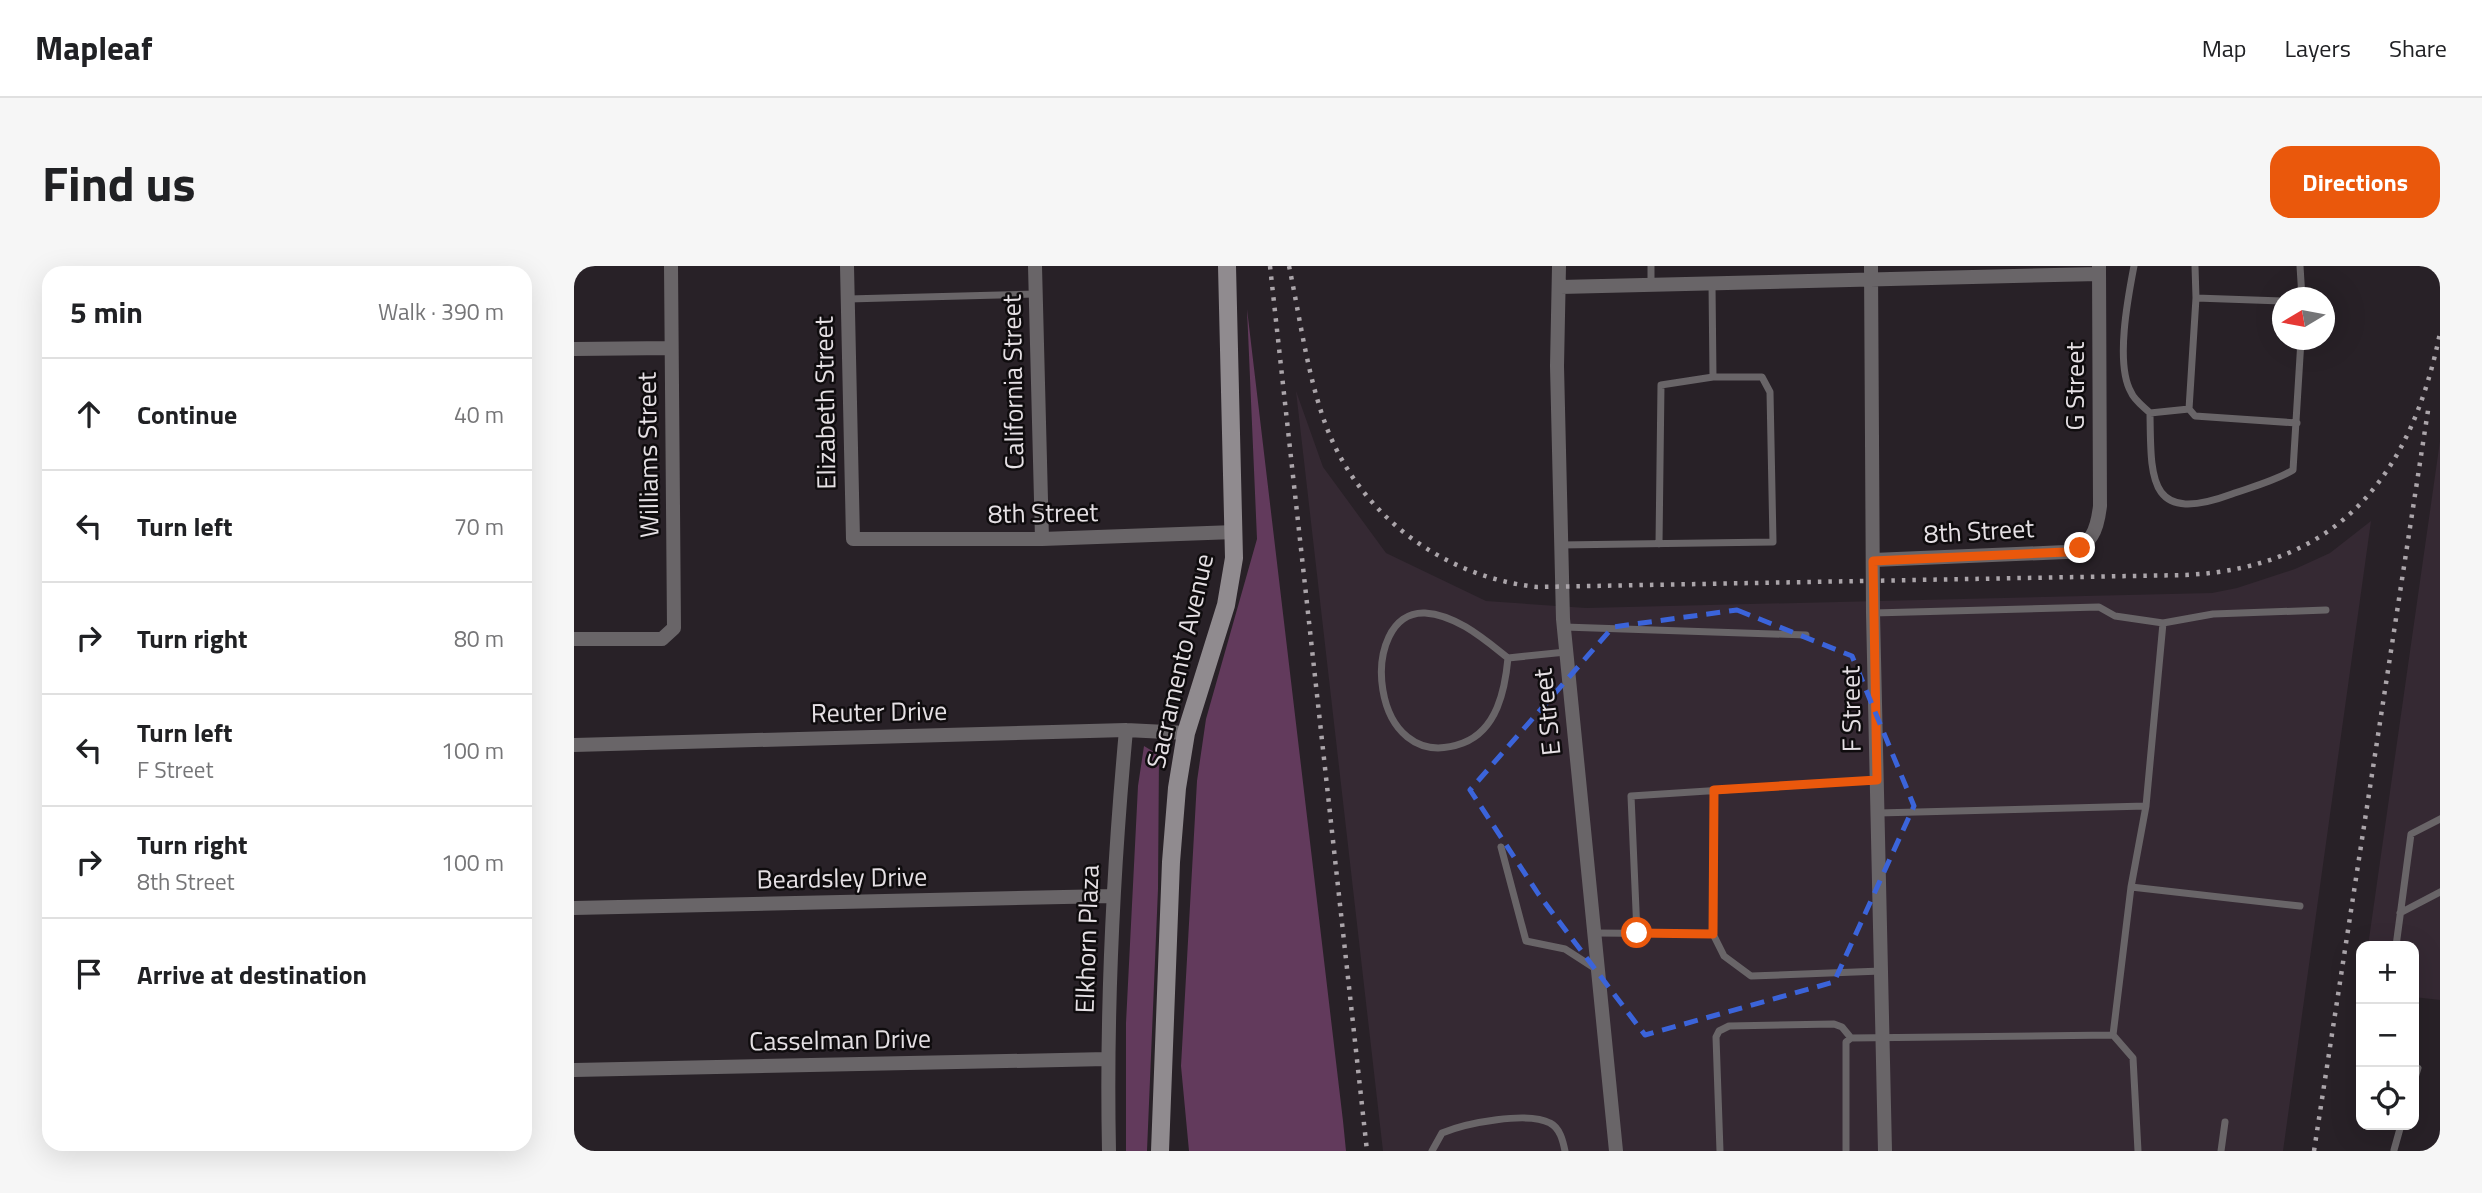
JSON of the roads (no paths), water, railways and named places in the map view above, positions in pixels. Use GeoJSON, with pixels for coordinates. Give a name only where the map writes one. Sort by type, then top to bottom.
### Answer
{"type":"FeatureCollection","features":[{"type":"Feature","properties":{"kind":"main road","name":"Sacramento Avenue"},"geometry":{"type":"LineString","coordinates":[[1160,1151],[1171,862],[1177,788],[1185,733],[1226,605],[1235,533],[1227,266]]}},
{"type":"Feature","properties":{"kind":"street","name":"Williams Street"},"geometry":{"type":"LineString","coordinates":[[574,639],[662,639],[674,628],[671,266]]}},
{"type":"Feature","properties":{"kind":"street","name":"Elizabeth Street"},"geometry":{"type":"LineString","coordinates":[[847,266],[853,539]]}},
{"type":"Feature","properties":{"kind":"street","name":"California Street"},"geometry":{"type":"LineString","coordinates":[[1035,266],[1042,539]]}},
{"type":"Feature","properties":{"kind":"street","name":"E Street"},"geometry":{"type":"LineString","coordinates":[[1559,266],[1557,366],[1564,627],[1616,1151]]}},
{"type":"Feature","properties":{"kind":"street"},"geometry":{"type":"LineString","coordinates":[[1560,287],[1712,283],[1871,273],[2099,270]]}},
{"type":"Feature","properties":{"kind":"street","name":"G Street"},"geometry":{"type":"LineString","coordinates":[[2099,270],[2100,506]]}},
{"type":"Feature","properties":{"kind":"street","name":"F Street"},"geometry":{"type":"LineString","coordinates":[[1871,273],[1873,613],[1885,1151]]}},
{"type":"Feature","properties":{"kind":"street"},"geometry":{"type":"LineString","coordinates":[[574,349],[671,348]]}},
{"type":"Feature","properties":{"kind":"street","name":"8th Street"},"geometry":{"type":"LineString","coordinates":[[1873,561],[2066,552],[2080,548],[2091,540],[2098,526],[2100,506]]}},
{"type":"Feature","properties":{"kind":"street","name":"8th Street"},"geometry":{"type":"LineString","coordinates":[[853,539],[1042,539],[1235,533]]}},
{"type":"Feature","properties":{"kind":"street","name":"Reuter Drive"},"geometry":{"type":"LineString","coordinates":[[574,744],[1126,730],[1185,733]]}},
{"type":"Feature","properties":{"kind":"street","name":"Elkhorn Plaza"},"geometry":{"type":"LineString","coordinates":[[1110,1151],[1107,1059],[1111,896],[1126,730]]}},
{"type":"Feature","properties":{"kind":"street","name":"Beardsley Drive"},"geometry":{"type":"LineString","coordinates":[[574,908],[1111,896]]}},
{"type":"Feature","properties":{"kind":"street","name":"Casselman Drive"},"geometry":{"type":"LineString","coordinates":[[574,1070],[1107,1059]]}},
{"type":"Feature","properties":{"kind":"lane"},"geometry":{"type":"LineString","coordinates":[[1651,266],[1651,285]]}},
{"type":"Feature","properties":{"kind":"lane"},"geometry":{"type":"LineString","coordinates":[[2133,266],[2127,311],[2125,371],[2131,393],[2150,412],[2151,466],[2157,485],[2164,496],[2175,505],[2221,498],[2293,470],[2301,350]]}},
{"type":"Feature","properties":{"kind":"lane"},"geometry":{"type":"LineString","coordinates":[[2195,266],[2196,298],[2189,409],[2195,416],[2297,423]]}},
{"type":"Feature","properties":{"kind":"lane"},"geometry":{"type":"LineString","coordinates":[[2300,266],[2301,287]]}},
{"type":"Feature","properties":{"kind":"lane"},"geometry":{"type":"LineString","coordinates":[[1712,283],[1713,377]]}},
{"type":"Feature","properties":{"kind":"lane"},"geometry":{"type":"LineString","coordinates":[[848,299],[1035,294]]}},
{"type":"Feature","properties":{"kind":"lane"},"geometry":{"type":"LineString","coordinates":[[2196,298],[2272,301]]}},
{"type":"Feature","properties":{"kind":"lane"},"geometry":{"type":"LineString","coordinates":[[1560,545],[1659,544],[1773,542],[1770,392],[1762,377],[1713,377],[1661,385],[1659,544]]}},
{"type":"Feature","properties":{"kind":"lane"},"geometry":{"type":"LineString","coordinates":[[2150,412],[2189,409]]}},
{"type":"Feature","properties":{"kind":"lane"},"geometry":{"type":"LineString","coordinates":[[1873,613],[2099,607],[2115,616],[2163,623],[2213,614],[2326,610]]}},
{"type":"Feature","properties":{"kind":"lane"},"geometry":{"type":"LineString","coordinates":[[1508,659],[1505,693],[1491,719],[1472,739],[1447,749],[1420,745],[1400,731],[1388,713],[1382,689],[1385,644],[1394,628],[1409,617],[1425,613],[1473,629],[1508,659],[1566,652]]}},
{"type":"Feature","properties":{"kind":"lane"},"geometry":{"type":"LineString","coordinates":[[2138,1151],[2133,1059],[2113,1035],[2131,887],[2146,806],[2163,623]]}},
{"type":"Feature","properties":{"kind":"lane"},"geometry":{"type":"LineString","coordinates":[[1564,627],[1806,635]]}},
{"type":"Feature","properties":{"kind":"lane"},"geometry":{"type":"LineString","coordinates":[[1637,933],[1631,796],[1877,780]]}},
{"type":"Feature","properties":{"kind":"lane"},"geometry":{"type":"LineString","coordinates":[[1714,790],[1713,934],[1724,956],[1751,976],[1881,971]]}},
{"type":"Feature","properties":{"kind":"lane"},"geometry":{"type":"LineString","coordinates":[[1877,813],[2146,806]]}},
{"type":"Feature","properties":{"kind":"lane"},"geometry":{"type":"LineString","coordinates":[[2397,941],[2411,834],[2440,818]]}},
{"type":"Feature","properties":{"kind":"lane"},"geometry":{"type":"LineString","coordinates":[[1501,847],[1526,941],[1565,949],[1599,971]]}},
{"type":"Feature","properties":{"kind":"lane"},"geometry":{"type":"LineString","coordinates":[[2131,887],[2300,906]]}},
{"type":"Feature","properties":{"kind":"lane"},"geometry":{"type":"LineString","coordinates":[[2400,913],[2440,892]]}},
{"type":"Feature","properties":{"kind":"lane"},"geometry":{"type":"LineString","coordinates":[[1595,933],[1713,934]]}},
{"type":"Feature","properties":{"kind":"lane"},"geometry":{"type":"LineString","coordinates":[[1720,1151],[1716,1037],[1719,1031],[1729,1026],[1834,1024],[1842,1027],[1851,1038]]}},
{"type":"Feature","properties":{"kind":"lane"},"geometry":{"type":"LineString","coordinates":[[1846,1151],[1846,1042],[1851,1038],[2113,1035]]}},
{"type":"Feature","properties":{"kind":"lane"},"geometry":{"type":"LineString","coordinates":[[1432,1151],[1442,1133],[1461,1125],[1534,1117],[1553,1124],[1563,1138],[1565,1151]]}},
{"type":"Feature","properties":{"kind":"lane"},"geometry":{"type":"LineString","coordinates":[[2221,1151],[2225,1122]]}},
{"type":"Feature","properties":{"kind":"lane"},"geometry":{"type":"LineString","coordinates":[[2395,1151],[2400,1130]]}},
{"type":"Feature","properties":{"kind":"railway"},"geometry":{"type":"LineString","coordinates":[[1270,266],[1367,1151]]}},
{"type":"Feature","properties":{"kind":"railway"},"geometry":{"type":"LineString","coordinates":[[1289,266],[1309,365],[1325,423],[1340,456],[1359,486],[1382,512],[1408,535],[1437,555],[1468,570],[1502,581],[1537,587],[2186,575],[2240,568],[2287,554],[2326,532],[2360,504],[2387,470],[2410,430],[2427,384],[2440,333]]}},
{"type":"Feature","properties":{"kind":"railway"},"geometry":{"type":"LineString","coordinates":[[2314,1151],[2429,404]]}}]}
